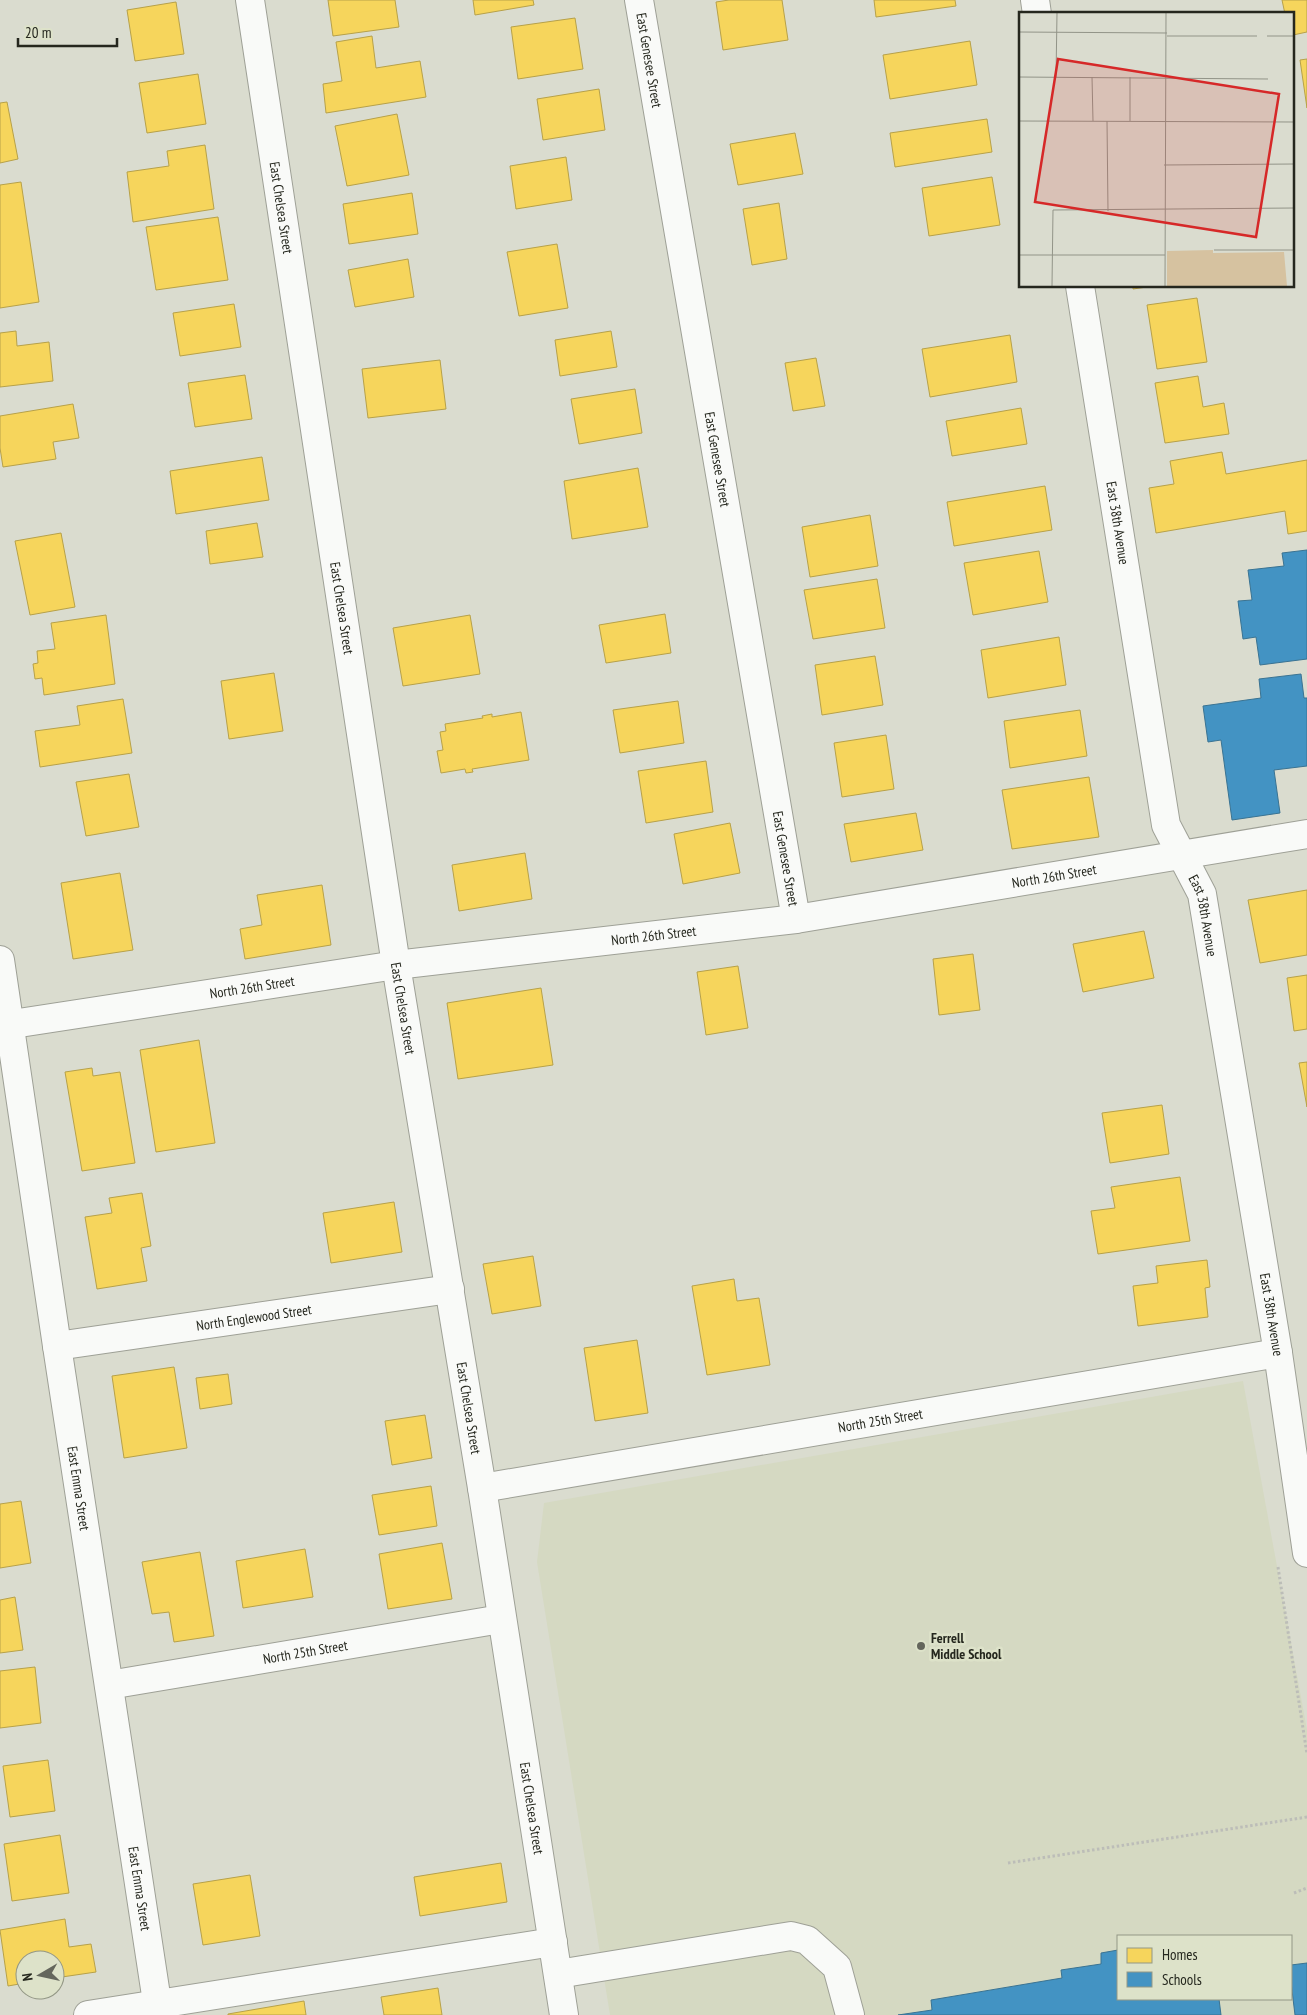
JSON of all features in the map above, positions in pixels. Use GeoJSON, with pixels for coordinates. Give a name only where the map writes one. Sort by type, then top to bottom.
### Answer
{"type":"FeatureCollection","features":[{"type":"Feature","properties":{"kind":"street","name":"East Chelsea Street"},"geometry":{"type":"LineString","coordinates":[[250,0],[396,965],[482,1488],[564,2015]]}},
{"type":"Feature","properties":{"kind":"street","name":"East Genesee Street"},"geometry":{"type":"LineString","coordinates":[[639,0],[796,919]]}},
{"type":"Feature","properties":{"kind":"street","name":"East 38th Avenue"},"geometry":{"type":"LineString","coordinates":[[1080,288],[1166,825],[1202,894],[1278,1353],[1307,1552]]}},
{"type":"Feature","properties":{"kind":"street","name":"North 26th Street"},"geometry":{"type":"LineString","coordinates":[[5,1026],[396,965],[796,919],[1307,834]]}},
{"type":"Feature","properties":{"kind":"street","name":"East Emma Street"},"geometry":{"type":"LineString","coordinates":[[0,960],[5,1026],[57,1346],[159,2010]]}},
{"type":"Feature","properties":{"kind":"street","name":"North Englewood Street"},"geometry":{"type":"LineString","coordinates":[[57,1346],[450,1289]]}},
{"type":"Feature","properties":{"kind":"street","name":"North 25th Street"},"geometry":{"type":"LineString","coordinates":[[482,1488],[1278,1353]]}},
{"type":"Feature","properties":{"kind":"street","name":"North 25th Street"},"geometry":{"type":"LineString","coordinates":[[109,1685],[501,1619]]}},
{"type":"Feature","properties":{"kind":"street"},"geometry":{"type":"LineString","coordinates":[[558,1974],[791,1936],[807,1940],[837,1967],[850,2015]]}},
{"type":"Feature","properties":{"kind":"street"},"geometry":{"type":"LineString","coordinates":[[88,2015],[159,2010],[553,1942]]}},
{"type":"Feature","properties":{"kind":"path"},"geometry":{"type":"LineString","coordinates":[[1008,1863],[1307,1817]]}},
{"type":"Feature","properties":{"kind":"path"},"geometry":{"type":"LineString","coordinates":[[1294,1893],[1307,1888]]}},
{"type":"Feature","properties":{"kind":"shaded area","name":"Ferrell Middle School"},"geometry":{"type":"Polygon","coordinates":[[[1243,1381],[1307,1730],[1307,2015],[610,2015],[537,1562],[544,1503],[1243,1381]]]}},
{"type":"Feature","properties":{"kind":"building: Homes"},"geometry":{"type":"Polygon","coordinates":[[[328,0],[395,0],[399,27],[333,36],[328,0]]]}},
{"type":"Feature","properties":{"kind":"building: Homes"},"geometry":{"type":"Polygon","coordinates":[[[473,0],[533,0],[534,5],[475,15],[473,0]]]}},
{"type":"Feature","properties":{"kind":"building: Homes"},"geometry":{"type":"Polygon","coordinates":[[[729,0],[782,0],[788,40],[723,50],[716,2],[729,0]]]}},
{"type":"Feature","properties":{"kind":"building: Homes"},"geometry":{"type":"Polygon","coordinates":[[[874,0],[955,0],[956,6],[876,17],[874,0]]]}},
{"type":"Feature","properties":{"kind":"building: Homes"},"geometry":{"type":"Polygon","coordinates":[[[1282,0],[1307,0],[1307,32],[1294,35],[1294,12],[1285,12],[1282,0]]]}},
{"type":"Feature","properties":{"kind":"building: Homes"},"geometry":{"type":"Polygon","coordinates":[[[176,2],[184,54],[135,61],[127,10],[176,2]]]}},
{"type":"Feature","properties":{"kind":"building: Homes"},"geometry":{"type":"Polygon","coordinates":[[[575,18],[583,69],[518,79],[511,27],[575,18]]]}},
{"type":"Feature","properties":{"kind":"building: Homes"},"geometry":{"type":"Polygon","coordinates":[[[372,36],[376,68],[420,61],[426,97],[326,113],[323,84],[342,81],[336,42],[372,36]]]}},
{"type":"Feature","properties":{"kind":"building: Homes"},"geometry":{"type":"Polygon","coordinates":[[[970,41],[977,85],[890,99],[883,55],[970,41]]]}},
{"type":"Feature","properties":{"kind":"building: Homes"},"geometry":{"type":"Polygon","coordinates":[[[1307,59],[1307,108],[1300,60],[1307,59]]]}},
{"type":"Feature","properties":{"kind":"building: Homes"},"geometry":{"type":"Polygon","coordinates":[[[198,74],[206,124],[147,133],[139,83],[198,74]]]}},
{"type":"Feature","properties":{"kind":"building: Homes"},"geometry":{"type":"Polygon","coordinates":[[[599,89],[605,130],[543,140],[537,99],[599,89]]]}},
{"type":"Feature","properties":{"kind":"building: Homes"},"geometry":{"type":"Polygon","coordinates":[[[7,102],[18,159],[0,163],[0,103],[7,102]]]}},
{"type":"Feature","properties":{"kind":"building: Homes"},"geometry":{"type":"Polygon","coordinates":[[[397,114],[409,175],[347,186],[335,126],[397,114]]]}},
{"type":"Feature","properties":{"kind":"building: Homes"},"geometry":{"type":"Polygon","coordinates":[[[987,119],[992,152],[895,167],[890,133],[987,119]]]}},
{"type":"Feature","properties":{"kind":"building: Homes"},"geometry":{"type":"Polygon","coordinates":[[[795,133],[803,174],[738,185],[730,144],[795,133]]]}},
{"type":"Feature","properties":{"kind":"building: Homes"},"geometry":{"type":"Polygon","coordinates":[[[205,145],[214,209],[133,222],[127,172],[169,166],[167,151],[205,145]]]}},
{"type":"Feature","properties":{"kind":"building: Homes"},"geometry":{"type":"Polygon","coordinates":[[[566,157],[572,200],[516,209],[510,166],[566,157]]]}},
{"type":"Feature","properties":{"kind":"building: Homes"},"geometry":{"type":"Polygon","coordinates":[[[992,177],[1000,225],[929,236],[922,188],[992,177]]]}},
{"type":"Feature","properties":{"kind":"building: Homes"},"geometry":{"type":"Polygon","coordinates":[[[21,182],[39,302],[0,308],[0,185],[21,182]]]}},
{"type":"Feature","properties":{"kind":"building: Homes"},"geometry":{"type":"Polygon","coordinates":[[[412,193],[418,234],[349,244],[343,204],[412,193]]]}},
{"type":"Feature","properties":{"kind":"building: Homes"},"geometry":{"type":"Polygon","coordinates":[[[779,203],[787,259],[752,265],[743,209],[779,203]]]}},
{"type":"Feature","properties":{"kind":"building: Homes"},"geometry":{"type":"Polygon","coordinates":[[[218,217],[228,280],[156,290],[146,227],[218,217]]]}},
{"type":"Feature","properties":{"kind":"building: Homes"},"geometry":{"type":"Polygon","coordinates":[[[557,244],[568,308],[519,316],[507,252],[557,244]]]}},
{"type":"Feature","properties":{"kind":"building: Homes"},"geometry":{"type":"Polygon","coordinates":[[[408,259],[414,297],[355,307],[348,270],[408,259]]]}},
{"type":"Feature","properties":{"kind":"building: Homes"},"geometry":{"type":"Polygon","coordinates":[[[1197,298],[1207,362],[1157,369],[1147,305],[1197,298]]]}},
{"type":"Feature","properties":{"kind":"building: Homes"},"geometry":{"type":"Polygon","coordinates":[[[234,304],[241,347],[180,356],[173,313],[234,304]]]}},
{"type":"Feature","properties":{"kind":"building: Homes"},"geometry":{"type":"Polygon","coordinates":[[[16,331],[17,346],[49,342],[53,381],[0,387],[0,333],[16,331]]]}},
{"type":"Feature","properties":{"kind":"building: Homes"},"geometry":{"type":"Polygon","coordinates":[[[611,331],[617,367],[560,376],[555,340],[611,331]]]}},
{"type":"Feature","properties":{"kind":"building: Homes"},"geometry":{"type":"Polygon","coordinates":[[[1010,335],[1017,382],[930,397],[922,349],[1010,335]]]}},
{"type":"Feature","properties":{"kind":"building: Homes"},"geometry":{"type":"Polygon","coordinates":[[[816,358],[825,406],[793,411],[785,363],[816,358]]]}},
{"type":"Feature","properties":{"kind":"building: Homes"},"geometry":{"type":"Polygon","coordinates":[[[440,360],[446,409],[368,418],[362,369],[440,360]]]}},
{"type":"Feature","properties":{"kind":"building: Homes"},"geometry":{"type":"Polygon","coordinates":[[[245,375],[252,419],[195,427],[188,383],[245,375]]]}},
{"type":"Feature","properties":{"kind":"building: Homes"},"geometry":{"type":"Polygon","coordinates":[[[1198,376],[1203,407],[1224,403],[1229,434],[1165,443],[1155,383],[1198,376]]]}},
{"type":"Feature","properties":{"kind":"building: Homes"},"geometry":{"type":"Polygon","coordinates":[[[635,389],[642,433],[579,444],[571,399],[635,389]]]}},
{"type":"Feature","properties":{"kind":"building: Homes"},"geometry":{"type":"Polygon","coordinates":[[[73,404],[79,438],[53,442],[56,459],[3,467],[0,448],[0,416],[73,404]]]}},
{"type":"Feature","properties":{"kind":"building: Homes"},"geometry":{"type":"Polygon","coordinates":[[[1021,408],[1027,444],[952,456],[946,421],[1021,408]]]}},
{"type":"Feature","properties":{"kind":"building: Homes"},"geometry":{"type":"Polygon","coordinates":[[[1222,452],[1226,474],[1307,460],[1307,531],[1288,534],[1285,511],[1156,533],[1149,488],[1174,484],[1170,461],[1222,452]]]}},
{"type":"Feature","properties":{"kind":"building: Homes"},"geometry":{"type":"Polygon","coordinates":[[[262,457],[269,500],[176,514],[170,471],[262,457]]]}},
{"type":"Feature","properties":{"kind":"building: Homes"},"geometry":{"type":"Polygon","coordinates":[[[638,468],[648,527],[572,539],[564,481],[638,468]]]}},
{"type":"Feature","properties":{"kind":"building: Homes"},"geometry":{"type":"Polygon","coordinates":[[[1045,486],[1052,530],[954,546],[947,502],[1045,486]]]}},
{"type":"Feature","properties":{"kind":"building: Homes"},"geometry":{"type":"Polygon","coordinates":[[[870,515],[878,566],[810,577],[802,527],[870,515]]]}},
{"type":"Feature","properties":{"kind":"building: Homes"},"geometry":{"type":"Polygon","coordinates":[[[257,523],[263,557],[210,564],[206,531],[257,523]]]}},
{"type":"Feature","properties":{"kind":"building: Homes"},"geometry":{"type":"Polygon","coordinates":[[[61,533],[75,607],[30,615],[15,541],[61,533]]]}},
{"type":"Feature","properties":{"kind":"building: Homes"},"geometry":{"type":"Polygon","coordinates":[[[1039,551],[1048,602],[973,615],[964,563],[1039,551]]]}},
{"type":"Feature","properties":{"kind":"building: Homes"},"geometry":{"type":"Polygon","coordinates":[[[877,579],[885,628],[813,639],[804,590],[877,579]]]}},
{"type":"Feature","properties":{"kind":"building: Homes"},"geometry":{"type":"Polygon","coordinates":[[[665,614],[671,653],[606,663],[599,625],[665,614]]]}},
{"type":"Feature","properties":{"kind":"building: Homes"},"geometry":{"type":"Polygon","coordinates":[[[106,615],[115,684],[44,695],[42,678],[35,679],[33,664],[38,663],[37,651],[55,649],[51,623],[106,615]]]}},
{"type":"Feature","properties":{"kind":"building: Homes"},"geometry":{"type":"Polygon","coordinates":[[[470,615],[480,674],[403,686],[393,628],[470,615]]]}},
{"type":"Feature","properties":{"kind":"building: Homes"},"geometry":{"type":"Polygon","coordinates":[[[1059,637],[1066,685],[988,698],[981,650],[1059,637]]]}},
{"type":"Feature","properties":{"kind":"building: Homes"},"geometry":{"type":"Polygon","coordinates":[[[875,656],[883,705],[822,715],[815,665],[875,656]]]}},
{"type":"Feature","properties":{"kind":"building: Homes"},"geometry":{"type":"Polygon","coordinates":[[[274,673],[283,731],[229,739],[221,681],[274,673]]]}},
{"type":"Feature","properties":{"kind":"building: Homes"},"geometry":{"type":"Polygon","coordinates":[[[123,699],[132,753],[40,767],[35,731],[80,725],[77,706],[123,699]]]}},
{"type":"Feature","properties":{"kind":"building: Homes"},"geometry":{"type":"Polygon","coordinates":[[[678,701],[684,743],[620,753],[613,710],[678,701]]]}},
{"type":"Feature","properties":{"kind":"building: Homes"},"geometry":{"type":"Polygon","coordinates":[[[1080,710],[1087,756],[1010,768],[1004,721],[1080,710]]]}},
{"type":"Feature","properties":{"kind":"building: Homes"},"geometry":{"type":"Polygon","coordinates":[[[521,712],[529,760],[472,769],[473,772],[466,773],[465,769],[441,773],[437,751],[443,750],[440,732],[446,731],[445,724],[483,718],[482,716],[492,714],[492,717],[521,712]]]}},
{"type":"Feature","properties":{"kind":"building: Homes"},"geometry":{"type":"Polygon","coordinates":[[[886,735],[894,789],[842,797],[834,743],[886,735]]]}},
{"type":"Feature","properties":{"kind":"building: Homes"},"geometry":{"type":"Polygon","coordinates":[[[706,761],[713,812],[646,823],[638,771],[706,761]]]}},
{"type":"Feature","properties":{"kind":"building: Homes"},"geometry":{"type":"Polygon","coordinates":[[[129,774],[139,827],[86,836],[76,782],[129,774]]]}},
{"type":"Feature","properties":{"kind":"building: Homes"},"geometry":{"type":"Polygon","coordinates":[[[1089,777],[1099,837],[1012,849],[1002,790],[1089,777]]]}},
{"type":"Feature","properties":{"kind":"building: Homes"},"geometry":{"type":"Polygon","coordinates":[[[916,813],[923,850],[851,862],[844,824],[916,813]]]}},
{"type":"Feature","properties":{"kind":"building: Homes"},"geometry":{"type":"Polygon","coordinates":[[[730,823],[740,873],[683,884],[674,834],[730,823]]]}},
{"type":"Feature","properties":{"kind":"building: Homes"},"geometry":{"type":"Polygon","coordinates":[[[525,853],[532,899],[459,911],[452,865],[525,853]]]}},
{"type":"Feature","properties":{"kind":"building: Homes"},"geometry":{"type":"Polygon","coordinates":[[[120,873],[133,950],[73,959],[61,883],[120,873]]]}},
{"type":"Feature","properties":{"kind":"building: Homes"},"geometry":{"type":"Polygon","coordinates":[[[322,885],[331,945],[245,959],[240,929],[262,925],[257,895],[322,885]]]}},
{"type":"Feature","properties":{"kind":"building: Homes"},"geometry":{"type":"Polygon","coordinates":[[[1307,890],[1307,955],[1260,963],[1248,900],[1307,890]]]}},
{"type":"Feature","properties":{"kind":"building: Homes"},"geometry":{"type":"Polygon","coordinates":[[[1144,931],[1154,978],[1083,992],[1073,944],[1144,931]]]}},
{"type":"Feature","properties":{"kind":"building: Homes"},"geometry":{"type":"Polygon","coordinates":[[[973,954],[980,1010],[939,1015],[933,959],[973,954]]]}},
{"type":"Feature","properties":{"kind":"building: Homes"},"geometry":{"type":"Polygon","coordinates":[[[738,966],[748,1028],[706,1035],[697,972],[738,966]]]}},
{"type":"Feature","properties":{"kind":"building: Homes"},"geometry":{"type":"Polygon","coordinates":[[[1307,975],[1307,1029],[1294,1031],[1287,978],[1307,975]]]}},
{"type":"Feature","properties":{"kind":"building: Homes"},"geometry":{"type":"Polygon","coordinates":[[[541,988],[553,1065],[458,1079],[447,1003],[541,988]]]}},
{"type":"Feature","properties":{"kind":"building: Homes"},"geometry":{"type":"Polygon","coordinates":[[[199,1040],[215,1143],[156,1152],[140,1050],[199,1040]]]}},
{"type":"Feature","properties":{"kind":"building: Homes"},"geometry":{"type":"Polygon","coordinates":[[[1307,1062],[1307,1107],[1299,1063],[1307,1062]]]}},
{"type":"Feature","properties":{"kind":"building: Homes"},"geometry":{"type":"Polygon","coordinates":[[[92,1068],[93,1076],[120,1072],[135,1163],[82,1171],[65,1072],[92,1068]]]}},
{"type":"Feature","properties":{"kind":"building: Homes"},"geometry":{"type":"Polygon","coordinates":[[[1162,1105],[1169,1154],[1110,1163],[1102,1113],[1162,1105]]]}},
{"type":"Feature","properties":{"kind":"building: Homes"},"geometry":{"type":"Polygon","coordinates":[[[1180,1177],[1190,1241],[1098,1254],[1091,1211],[1115,1208],[1111,1187],[1180,1177]]]}},
{"type":"Feature","properties":{"kind":"building: Homes"},"geometry":{"type":"Polygon","coordinates":[[[142,1193],[151,1246],[141,1248],[147,1281],[97,1289],[85,1217],[112,1213],[109,1198],[142,1193]]]}},
{"type":"Feature","properties":{"kind":"building: Homes"},"geometry":{"type":"Polygon","coordinates":[[[394,1202],[402,1252],[331,1263],[323,1213],[394,1202]]]}},
{"type":"Feature","properties":{"kind":"building: Homes"},"geometry":{"type":"Polygon","coordinates":[[[533,1256],[541,1306],[492,1314],[483,1264],[533,1256]]]}},
{"type":"Feature","properties":{"kind":"building: Homes"},"geometry":{"type":"Polygon","coordinates":[[[1207,1260],[1210,1287],[1205,1288],[1208,1317],[1138,1326],[1133,1286],[1158,1283],[1156,1266],[1207,1260]]]}},
{"type":"Feature","properties":{"kind":"building: Homes"},"geometry":{"type":"Polygon","coordinates":[[[734,1279],[737,1301],[759,1298],[770,1365],[707,1375],[692,1286],[734,1279]]]}},
{"type":"Feature","properties":{"kind":"building: Homes"},"geometry":{"type":"Polygon","coordinates":[[[637,1340],[648,1413],[595,1421],[584,1348],[637,1340]]]}},
{"type":"Feature","properties":{"kind":"building: Homes"},"geometry":{"type":"Polygon","coordinates":[[[174,1367],[187,1448],[124,1458],[112,1376],[174,1367]]]}},
{"type":"Feature","properties":{"kind":"building: Homes"},"geometry":{"type":"Polygon","coordinates":[[[228,1374],[232,1404],[200,1409],[196,1378],[228,1374]]]}},
{"type":"Feature","properties":{"kind":"building: Homes"},"geometry":{"type":"Polygon","coordinates":[[[425,1415],[432,1458],[392,1465],[385,1421],[425,1415]]]}},
{"type":"Feature","properties":{"kind":"building: Homes"},"geometry":{"type":"Polygon","coordinates":[[[431,1486],[437,1526],[379,1535],[372,1495],[431,1486]]]}},
{"type":"Feature","properties":{"kind":"building: Homes"},"geometry":{"type":"Polygon","coordinates":[[[21,1501],[31,1563],[0,1568],[0,1504],[21,1501]]]}},
{"type":"Feature","properties":{"kind":"building: Homes"},"geometry":{"type":"Polygon","coordinates":[[[442,1543],[452,1599],[388,1609],[379,1554],[442,1543]]]}},
{"type":"Feature","properties":{"kind":"building: Homes"},"geometry":{"type":"Polygon","coordinates":[[[305,1549],[313,1597],[243,1608],[236,1561],[305,1549]]]}},
{"type":"Feature","properties":{"kind":"building: Homes"},"geometry":{"type":"Polygon","coordinates":[[[200,1552],[214,1636],[174,1642],[169,1612],[152,1614],[142,1562],[200,1552]]]}},
{"type":"Feature","properties":{"kind":"building: Homes"},"geometry":{"type":"Polygon","coordinates":[[[15,1597],[23,1650],[0,1653],[0,1600],[15,1597]]]}},
{"type":"Feature","properties":{"kind":"building: Homes"},"geometry":{"type":"Polygon","coordinates":[[[35,1667],[41,1723],[0,1728],[0,1671],[35,1667]]]}},
{"type":"Feature","properties":{"kind":"building: Homes"},"geometry":{"type":"Polygon","coordinates":[[[48,1760],[55,1811],[10,1817],[3,1766],[48,1760]]]}},
{"type":"Feature","properties":{"kind":"building: Homes"},"geometry":{"type":"Polygon","coordinates":[[[60,1835],[69,1893],[12,1901],[4,1844],[60,1835]]]}},
{"type":"Feature","properties":{"kind":"building: Homes"},"geometry":{"type":"Polygon","coordinates":[[[501,1863],[507,1902],[420,1916],[414,1877],[501,1863]]]}},
{"type":"Feature","properties":{"kind":"building: Homes"},"geometry":{"type":"Polygon","coordinates":[[[250,1875],[260,1936],[203,1945],[193,1884],[250,1875]]]}},
{"type":"Feature","properties":{"kind":"building: Homes"},"geometry":{"type":"Polygon","coordinates":[[[65,1919],[69,1947],[91,1944],[96,1972],[65,1977],[65,1950],[15,1950],[15,1985],[8,1986],[0,1930],[65,1919]]]}},
{"type":"Feature","properties":{"kind":"building: Homes"},"geometry":{"type":"Polygon","coordinates":[[[438,1988],[442,2015],[384,2015],[381,1997],[438,1988]]]}},
{"type":"Feature","properties":{"kind":"building: Homes"},"geometry":{"type":"Polygon","coordinates":[[[304,2001],[306,2015],[228,2015],[228,2014],[304,2001]]]}},
{"type":"Feature","properties":{"kind":"building: Schools"},"geometry":{"type":"Polygon","coordinates":[[[1307,550],[1307,659],[1260,665],[1256,637],[1243,639],[1238,601],[1252,600],[1248,570],[1284,566],[1282,553],[1307,550]]]}},
{"type":"Feature","properties":{"kind":"building: Schools"},"geometry":{"type":"Polygon","coordinates":[[[1301,674],[1304,698],[1307,698],[1307,766],[1274,770],[1280,813],[1232,820],[1221,740],[1208,742],[1203,706],[1261,698],[1259,679],[1301,674]]]}},
{"type":"Feature","properties":{"kind":"building: Schools"},"geometry":{"type":"Polygon","coordinates":[[[1117,1950],[1117,2000],[1219,2000],[1221,2015],[898,2015],[932,2010],[931,2000],[1062,1978],[1061,1970],[1101,1964],[1101,1953],[1117,1950]]]}},
{"type":"Feature","properties":{"kind":"building: Schools"},"geometry":{"type":"Polygon","coordinates":[[[1307,1963],[1307,2015],[1295,2015],[1292,1990],[1292,1965],[1307,1963]]]}},
{"type":"Feature","properties":{"kind":"place","name":"Ferrell Middle School"},"geometry":{"type":"Point","coordinates":[921,1646]}}]}
